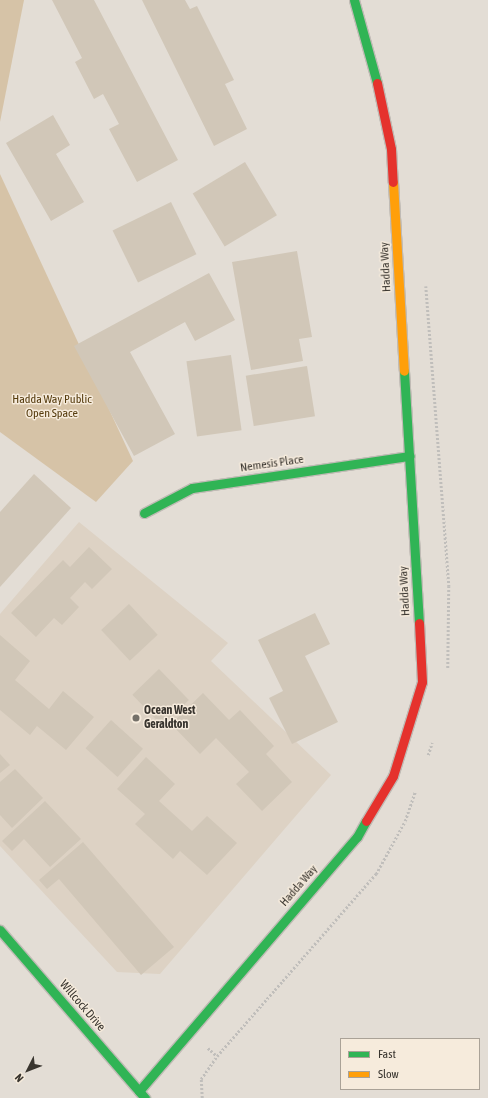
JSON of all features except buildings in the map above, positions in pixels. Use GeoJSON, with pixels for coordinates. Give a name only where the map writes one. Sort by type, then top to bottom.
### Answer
{"type":"FeatureCollection","features":[{"type":"Feature","properties":{"kind":"street","name":"Hadda Way"},"geometry":{"type":"LineString","coordinates":[[139,1091],[357,837],[393,776],[422,682],[391,149],[373,64],[354,0]]}},
{"type":"Feature","properties":{"kind":"street","name":"Nemesis Place"},"geometry":{"type":"LineString","coordinates":[[144,513],[192,488],[410,456]]}},
{"type":"Feature","properties":{"kind":"street","name":"Willcock Drive"},"geometry":{"type":"LineString","coordinates":[[0,930],[145,1098]]}},
{"type":"Feature","properties":{"kind":"path"},"geometry":{"type":"LineString","coordinates":[[202,1098],[201,1078],[217,1056]]}},
{"type":"Feature","properties":{"kind":"shaded area","name":"Ocean West Geraldton"},"geometry":{"type":"Polygon","coordinates":[[[79,522],[228,643],[211,661],[331,775],[160,974],[117,972],[0,846],[0,614],[79,522]]]}},
{"type":"Feature","properties":{"kind":"green space"},"geometry":{"type":"Polygon","coordinates":[[[0,0],[24,0],[0,122],[0,0]]]}},
{"type":"Feature","properties":{"kind":"green space","name":"Hadda Way Public Open Space"},"geometry":{"type":"Polygon","coordinates":[[[0,174],[133,461],[96,502],[0,432],[0,174]]]}},
{"type":"Feature","properties":{"kind":"traffic: fast"},"geometry":{"type":"LineString","coordinates":[[354,0],[377,83]]}},
{"type":"Feature","properties":{"kind":"traffic: fast"},"geometry":{"type":"LineString","coordinates":[[404,371],[419,623]]}},
{"type":"Feature","properties":{"kind":"traffic: fast"},"geometry":{"type":"LineString","coordinates":[[144,513],[192,488],[410,456]]}},
{"type":"Feature","properties":{"kind":"traffic: fast"},"geometry":{"type":"LineString","coordinates":[[139,1091],[357,837],[366,821]]}},
{"type":"Feature","properties":{"kind":"traffic: fast"},"geometry":{"type":"LineString","coordinates":[[0,930],[145,1098]]}},
{"type":"Feature","properties":{"kind":"traffic: slow"},"geometry":{"type":"LineString","coordinates":[[393,182],[404,371]]}},
{"type":"Feature","properties":{"kind":"traffic: jam"},"geometry":{"type":"LineString","coordinates":[[377,83],[391,149],[393,182]]}},
{"type":"Feature","properties":{"kind":"traffic: jam"},"geometry":{"type":"LineString","coordinates":[[366,821],[393,776],[422,682],[419,623]]}},
{"type":"Feature","properties":{"kind":"place","name":"Ocean West Geraldton"},"geometry":{"type":"Point","coordinates":[136,718]}}]}
